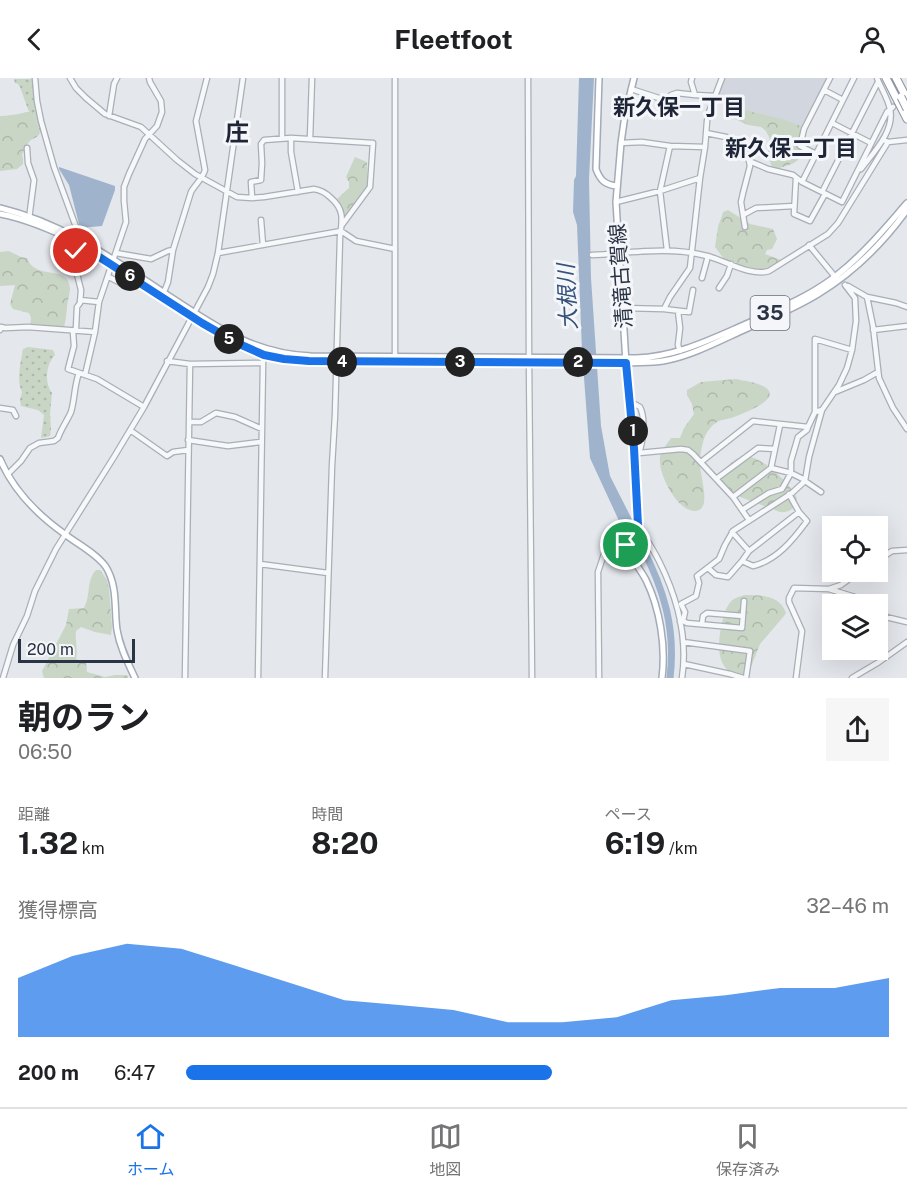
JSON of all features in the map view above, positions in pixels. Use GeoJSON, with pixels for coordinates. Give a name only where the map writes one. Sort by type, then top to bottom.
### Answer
{"type":"FeatureCollection","features":[{"type":"Feature","properties":{"kind":"highway"},"geometry":{"type":"LineString","coordinates":[[891,78],[905,95]]}},
{"type":"Feature","properties":{"kind":"highway"},"geometry":{"type":"LineString","coordinates":[[898,78],[905,95],[907,109]]}},
{"type":"Feature","properties":{"kind":"highway"},"geometry":{"type":"LineString","coordinates":[[880,79],[907,119]]}},
{"type":"Feature","properties":{"kind":"main road"},"geometry":{"type":"LineString","coordinates":[[599,78],[596,169],[601,180],[617,186]]}},
{"type":"Feature","properties":{"kind":"main road","name":"清滝古賀線"},"geometry":{"type":"LineString","coordinates":[[634,78],[621,143],[616,202],[629,401],[637,454],[638,527]]}},
{"type":"Feature","properties":{"kind":"main road","name":"35"},"geometry":{"type":"LineString","coordinates":[[626,360],[680,351],[782,308],[837,278],[864,252],[907,203]]}},
{"type":"Feature","properties":{"kind":"main road","name":"35"},"geometry":{"type":"LineString","coordinates":[[0,208],[76,239],[164,292],[237,343],[264,355],[297,360],[661,361],[696,350],[818,294],[868,255],[886,237],[907,210]]}},
{"type":"Feature","properties":{"kind":"main road","name":"35"},"geometry":{"type":"LineString","coordinates":[[0,214],[29,219]]}},
{"type":"Feature","properties":{"kind":"main road","name":"35"},"geometry":{"type":"LineString","coordinates":[[112,262],[132,278],[239,339],[263,348],[298,356],[336,359]]}},
{"type":"Feature","properties":{"kind":"main road"},"geometry":{"type":"LineString","coordinates":[[1,463],[39,513],[102,562],[110,574],[115,591],[119,639],[135,678]]}},
{"type":"Feature","properties":{"kind":"main road"},"geometry":{"type":"LineString","coordinates":[[638,527],[627,541],[628,551],[646,581],[659,621],[664,656],[662,678]]}},
{"type":"Feature","properties":{"kind":"street"},"geometry":{"type":"LineString","coordinates":[[35,78],[41,121],[54,167],[76,227],[77,274],[81,290],[77,307],[74,346],[68,369],[97,379],[144,406]]}},
{"type":"Feature","properties":{"kind":"street"},"geometry":{"type":"LineString","coordinates":[[70,78],[86,98],[109,116],[141,127],[177,160],[201,177],[237,197],[252,198],[314,189],[330,196],[341,209],[325,678]]}},
{"type":"Feature","properties":{"kind":"street"},"geometry":{"type":"LineString","coordinates":[[109,116],[117,78]]}},
{"type":"Feature","properties":{"kind":"street"},"geometry":{"type":"LineString","coordinates":[[8,474],[30,448],[58,438],[70,412],[75,384],[82,374],[95,332],[99,302],[126,222],[124,187],[141,148],[157,126],[162,112],[163,106],[149,78]]}},
{"type":"Feature","properties":{"kind":"street"},"geometry":{"type":"LineString","coordinates":[[164,292],[168,282],[173,250],[191,192],[205,170],[196,122],[207,78]]}},
{"type":"Feature","properties":{"kind":"street"},"geometry":{"type":"LineString","coordinates":[[3,678],[10,653],[27,616],[35,591],[64,534],[144,406],[213,274],[243,78]]}},
{"type":"Feature","properties":{"kind":"street"},"geometry":{"type":"LineString","coordinates":[[282,78],[282,138]]}},
{"type":"Feature","properties":{"kind":"street"},"geometry":{"type":"LineString","coordinates":[[310,139],[312,78]]}},
{"type":"Feature","properties":{"kind":"street"},"geometry":{"type":"LineString","coordinates":[[395,78],[396,359]]}},
{"type":"Feature","properties":{"kind":"street"},"geometry":{"type":"LineString","coordinates":[[528,78],[532,678]]}},
{"type":"Feature","properties":{"kind":"street"},"geometry":{"type":"LineString","coordinates":[[692,78],[695,95]]}},
{"type":"Feature","properties":{"kind":"street"},"geometry":{"type":"LineString","coordinates":[[664,309],[690,268],[709,112],[722,78]]}},
{"type":"Feature","properties":{"kind":"street"},"geometry":{"type":"LineString","coordinates":[[816,154],[800,146],[804,129],[830,78]]}},
{"type":"Feature","properties":{"kind":"street"},"geometry":{"type":"LineString","coordinates":[[802,182],[854,78]]}},
{"type":"Feature","properties":{"kind":"street"},"geometry":{"type":"LineString","coordinates":[[592,255],[667,250],[708,256],[753,272],[763,273],[776,267],[828,234],[838,224],[886,141],[892,108],[880,79]]}},
{"type":"Feature","properties":{"kind":"street"},"geometry":{"type":"LineString","coordinates":[[796,178],[794,214],[810,221],[880,79]]}},
{"type":"Feature","properties":{"kind":"street"},"geometry":{"type":"LineString","coordinates":[[631,89],[668,100],[676,93],[715,96]]}},
{"type":"Feature","properties":{"kind":"street"},"geometry":{"type":"LineString","coordinates":[[824,90],[843,100]]}},
{"type":"Feature","properties":{"kind":"street"},"geometry":{"type":"LineString","coordinates":[[749,161],[768,169],[793,175],[842,202],[887,112],[892,108]]}},
{"type":"Feature","properties":{"kind":"street"},"geometry":{"type":"LineString","coordinates":[[832,123],[871,143]]}},
{"type":"Feature","properties":{"kind":"street"},"geometry":{"type":"LineString","coordinates":[[706,133],[726,137],[742,144],[750,166],[741,202],[745,227]]}},
{"type":"Feature","properties":{"kind":"street"},"geometry":{"type":"LineString","coordinates":[[218,253],[341,228],[370,187],[373,143],[291,138],[266,139],[262,142],[261,180],[252,182],[252,198]]}},
{"type":"Feature","properties":{"kind":"street"},"geometry":{"type":"LineString","coordinates":[[291,138],[298,192]]}},
{"type":"Feature","properties":{"kind":"street"},"geometry":{"type":"LineString","coordinates":[[853,178],[886,141],[907,140]]}},
{"type":"Feature","properties":{"kind":"street"},"geometry":{"type":"LineString","coordinates":[[621,143],[642,142],[705,147]]}},
{"type":"Feature","properties":{"kind":"street"},"geometry":{"type":"LineString","coordinates":[[667,250],[660,191],[670,146]]}},
{"type":"Feature","properties":{"kind":"street"},"geometry":{"type":"LineString","coordinates":[[27,148],[28,163],[34,180],[29,219]]}},
{"type":"Feature","properties":{"kind":"street"},"geometry":{"type":"LineString","coordinates":[[616,202],[700,178]]}},
{"type":"Feature","properties":{"kind":"street"},"geometry":{"type":"LineString","coordinates":[[743,214],[756,208],[794,206]]}},
{"type":"Feature","properties":{"kind":"street"},"geometry":{"type":"LineString","coordinates":[[261,220],[262,245]]}},
{"type":"Feature","properties":{"kind":"street"},"geometry":{"type":"LineString","coordinates":[[341,228],[356,240],[395,249]]}},
{"type":"Feature","properties":{"kind":"street"},"geometry":{"type":"LineString","coordinates":[[681,604],[696,596],[699,582],[696,576],[719,559],[732,532],[789,495],[805,480],[822,410],[839,385],[847,368],[856,321],[855,298],[809,245]]}},
{"type":"Feature","properties":{"kind":"street"},"geometry":{"type":"LineString","coordinates":[[116,253],[151,259],[173,250]]}},
{"type":"Feature","properties":{"kind":"street"},"geometry":{"type":"LineString","coordinates":[[702,278],[708,256]]}},
{"type":"Feature","properties":{"kind":"street"},"geometry":{"type":"LineString","coordinates":[[719,288],[731,264]]}},
{"type":"Feature","properties":{"kind":"street"},"geometry":{"type":"LineString","coordinates":[[109,277],[126,286],[132,278]]}},
{"type":"Feature","properties":{"kind":"street"},"geometry":{"type":"LineString","coordinates":[[845,285],[867,297],[907,307]]}},
{"type":"Feature","properties":{"kind":"street"},"geometry":{"type":"LineString","coordinates":[[622,308],[689,312],[693,290]]}},
{"type":"Feature","properties":{"kind":"street"},"geometry":{"type":"LineString","coordinates":[[867,297],[879,378],[893,408],[907,429]]}},
{"type":"Feature","properties":{"kind":"street"},"geometry":{"type":"LineString","coordinates":[[80,300],[99,302]]}},
{"type":"Feature","properties":{"kind":"street"},"geometry":{"type":"LineString","coordinates":[[678,311],[680,351]]}},
{"type":"Feature","properties":{"kind":"street"},"geometry":{"type":"LineString","coordinates":[[873,330],[907,326]]}},
{"type":"Feature","properties":{"kind":"street"},"geometry":{"type":"LineString","coordinates":[[0,328],[28,327],[95,332]]}},
{"type":"Feature","properties":{"kind":"street"},"geometry":{"type":"LineString","coordinates":[[742,510],[769,493],[782,489],[791,473],[791,461],[796,442],[798,437],[807,430],[815,412],[815,339],[852,350]]}},
{"type":"Feature","properties":{"kind":"street"},"geometry":{"type":"LineString","coordinates":[[258,678],[262,363],[264,355]]}},
{"type":"Feature","properties":{"kind":"street"},"geometry":{"type":"LineString","coordinates":[[167,362],[262,363]]}},
{"type":"Feature","properties":{"kind":"street"},"geometry":{"type":"LineString","coordinates":[[185,678],[189,364]]}},
{"type":"Feature","properties":{"kind":"street"},"geometry":{"type":"LineString","coordinates":[[834,393],[878,372]]}},
{"type":"Feature","properties":{"kind":"street"},"geometry":{"type":"LineString","coordinates":[[629,401],[642,410],[642,437],[637,454],[688,450],[733,497],[749,520]]}},
{"type":"Feature","properties":{"kind":"street"},"geometry":{"type":"LineString","coordinates":[[0,408],[13,410],[16,416]]}},
{"type":"Feature","properties":{"kind":"street"},"geometry":{"type":"LineString","coordinates":[[815,412],[822,410]]}},
{"type":"Feature","properties":{"kind":"street"},"geometry":{"type":"LineString","coordinates":[[189,422],[201,422],[216,413],[235,417],[262,429]]}},
{"type":"Feature","properties":{"kind":"street"},"geometry":{"type":"LineString","coordinates":[[701,462],[753,421],[808,427]]}},
{"type":"Feature","properties":{"kind":"street"},"geometry":{"type":"LineString","coordinates":[[733,497],[771,468],[780,425]]}},
{"type":"Feature","properties":{"kind":"street"},"geometry":{"type":"LineString","coordinates":[[130,430],[167,456],[172,452],[188,450]]}},
{"type":"Feature","properties":{"kind":"street"},"geometry":{"type":"LineString","coordinates":[[188,440],[228,446],[261,442]]}},
{"type":"Feature","properties":{"kind":"street"},"geometry":{"type":"LineString","coordinates":[[716,479],[758,448],[775,449]]}},
{"type":"Feature","properties":{"kind":"street"},"geometry":{"type":"LineString","coordinates":[[771,468],[791,473],[821,492]]}},
{"type":"Feature","properties":{"kind":"street"},"geometry":{"type":"LineString","coordinates":[[742,561],[753,566],[775,556],[807,521],[789,495]]}},
{"type":"Feature","properties":{"kind":"street"},"geometry":{"type":"LineString","coordinates":[[708,568],[716,575],[728,577],[749,551],[799,512]]}},
{"type":"Feature","properties":{"kind":"street"},"geometry":{"type":"LineString","coordinates":[[638,527],[659,560],[673,593],[681,621],[684,664],[682,678]]}},
{"type":"Feature","properties":{"kind":"street"},"geometry":{"type":"LineString","coordinates":[[732,532],[749,551]]}},
{"type":"Feature","properties":{"kind":"street"},"geometry":{"type":"LineString","coordinates":[[599,678],[598,572],[605,551],[619,542],[627,541]]}},
{"type":"Feature","properties":{"kind":"street"},"geometry":{"type":"LineString","coordinates":[[888,554],[907,550]]}},
{"type":"Feature","properties":{"kind":"street"},"geometry":{"type":"LineString","coordinates":[[260,564],[328,573]]}},
{"type":"Feature","properties":{"kind":"street"},"geometry":{"type":"LineString","coordinates":[[829,589],[845,582]]}},
{"type":"Feature","properties":{"kind":"street"},"geometry":{"type":"LineString","coordinates":[[796,678],[802,631],[789,602],[792,591],[798,587],[829,589],[845,594]]}},
{"type":"Feature","properties":{"kind":"street"},"geometry":{"type":"LineString","coordinates":[[673,593],[678,596],[685,612],[681,621]]}},
{"type":"Feature","properties":{"kind":"street"},"geometry":{"type":"LineString","coordinates":[[681,621],[742,628],[744,601]]}},
{"type":"Feature","properties":{"kind":"street"},"geometry":{"type":"LineString","coordinates":[[702,624],[703,616],[707,613],[742,616]]}},
{"type":"Feature","properties":{"kind":"street"},"geometry":{"type":"LineString","coordinates":[[888,617],[907,622]]}},
{"type":"Feature","properties":{"kind":"street"},"geometry":{"type":"LineString","coordinates":[[683,642],[750,651],[744,678],[684,664]]}},
{"type":"Feature","properties":{"kind":"street"},"geometry":{"type":"LineString","coordinates":[[852,678],[907,642]]}},
{"type":"Feature","properties":{"kind":"shaded area"},"geometry":{"type":"Polygon","coordinates":[[[725,78],[828,78],[803,128],[732,110],[736,98],[718,95],[725,78]]]}},
{"type":"Feature","properties":{"kind":"green space"},"geometry":{"type":"Polygon","coordinates":[[[14,79],[33,79],[36,111],[42,131],[40,133],[36,119],[32,112],[29,112],[20,87],[14,79]]]}},
{"type":"Feature","properties":{"kind":"green space"},"geometry":{"type":"Polygon","coordinates":[[[736,108],[801,126],[796,145],[802,151],[799,159],[778,169],[772,168],[768,149],[770,143],[766,131],[761,127],[748,125],[733,118],[730,110],[736,108]]]}},
{"type":"Feature","properties":{"kind":"green space"},"geometry":{"type":"Polygon","coordinates":[[[32,112],[40,133],[26,147],[22,155],[23,164],[17,169],[0,171],[0,116],[32,112]]]}},
{"type":"Feature","properties":{"kind":"green space"},"geometry":{"type":"Polygon","coordinates":[[[355,157],[367,162],[368,186],[343,219],[337,199],[349,188],[346,177],[355,157]]]}},
{"type":"Feature","properties":{"kind":"green space"},"geometry":{"type":"Polygon","coordinates":[[[728,210],[750,224],[773,229],[777,239],[772,249],[767,250],[765,254],[781,260],[762,270],[724,259],[715,247],[723,212],[728,210]]]}},
{"type":"Feature","properties":{"kind":"green space"},"geometry":{"type":"Polygon","coordinates":[[[9,251],[27,258],[37,269],[64,276],[68,281],[70,291],[64,327],[30,327],[29,313],[13,309],[10,304],[15,285],[0,286],[0,252],[9,251]]]}},
{"type":"Feature","properties":{"kind":"green space"},"geometry":{"type":"Polygon","coordinates":[[[28,347],[53,350],[55,355],[47,374],[49,389],[52,393],[50,436],[41,438],[44,415],[38,410],[21,406],[20,400],[22,392],[19,382],[20,365],[23,349],[28,347]]]}},
{"type":"Feature","properties":{"kind":"green space"},"geometry":{"type":"Polygon","coordinates":[[[736,379],[763,386],[770,395],[754,409],[721,420],[707,432],[700,459],[704,502],[699,510],[691,511],[676,500],[670,490],[661,470],[661,453],[671,438],[680,438],[694,414],[687,390],[701,382],[736,379]]]}},
{"type":"Feature","properties":{"kind":"green space"},"geometry":{"type":"Polygon","coordinates":[[[742,456],[757,459],[766,464],[788,484],[797,498],[792,509],[780,512],[724,491],[720,486],[720,475],[727,466],[742,456]]]}},
{"type":"Feature","properties":{"kind":"green space"},"geometry":{"type":"Polygon","coordinates":[[[96,570],[100,570],[107,580],[111,635],[81,627],[76,631],[76,659],[86,663],[87,672],[105,677],[127,675],[128,678],[44,678],[42,671],[66,625],[69,609],[84,608],[91,579],[96,570]]]}},
{"type":"Feature","properties":{"kind":"green space"},"geometry":{"type":"Polygon","coordinates":[[[745,595],[775,599],[786,613],[760,644],[749,672],[743,677],[734,674],[724,665],[719,643],[727,607],[734,599],[745,595]]]}},
{"type":"Feature","properties":{"kind":"water"},"geometry":{"type":"Polygon","coordinates":[[[579,78],[594,78],[589,179],[591,278],[601,426],[610,476],[647,549],[637,558],[590,458],[582,351],[577,225],[573,212],[579,78]]]}},
{"type":"Feature","properties":{"kind":"water"},"geometry":{"type":"Polygon","coordinates":[[[59,167],[115,186],[102,226],[80,228],[69,185],[59,167]]]}},
{"type":"Feature","properties":{"kind":"waterway"},"geometry":{"type":"LineString","coordinates":[[194,123],[202,165]]}},
{"type":"Feature","properties":{"kind":"waterway","name":"大根川"},"geometry":{"type":"LineString","coordinates":[[641,545],[662,593],[670,626],[670,678]]}},
{"type":"Feature","properties":{"kind":"district","name":"新久保一丁目"},"geometry":{"type":"Point","coordinates":[679,107]}},
{"type":"Feature","properties":{"kind":"district","name":"庄"},"geometry":{"type":"Point","coordinates":[237,133]}},
{"type":"Feature","properties":{"kind":"district","name":"新久保二丁目"},"geometry":{"type":"Point","coordinates":[791,148]}},
{"type":"Feature","properties":{"kind":"route"},"geometry":{"type":"LineString","coordinates":[[76,251],[76,242],[202,323],[252,351],[264,355],[309,361],[626,363],[638,525],[626,545]]}}]}
